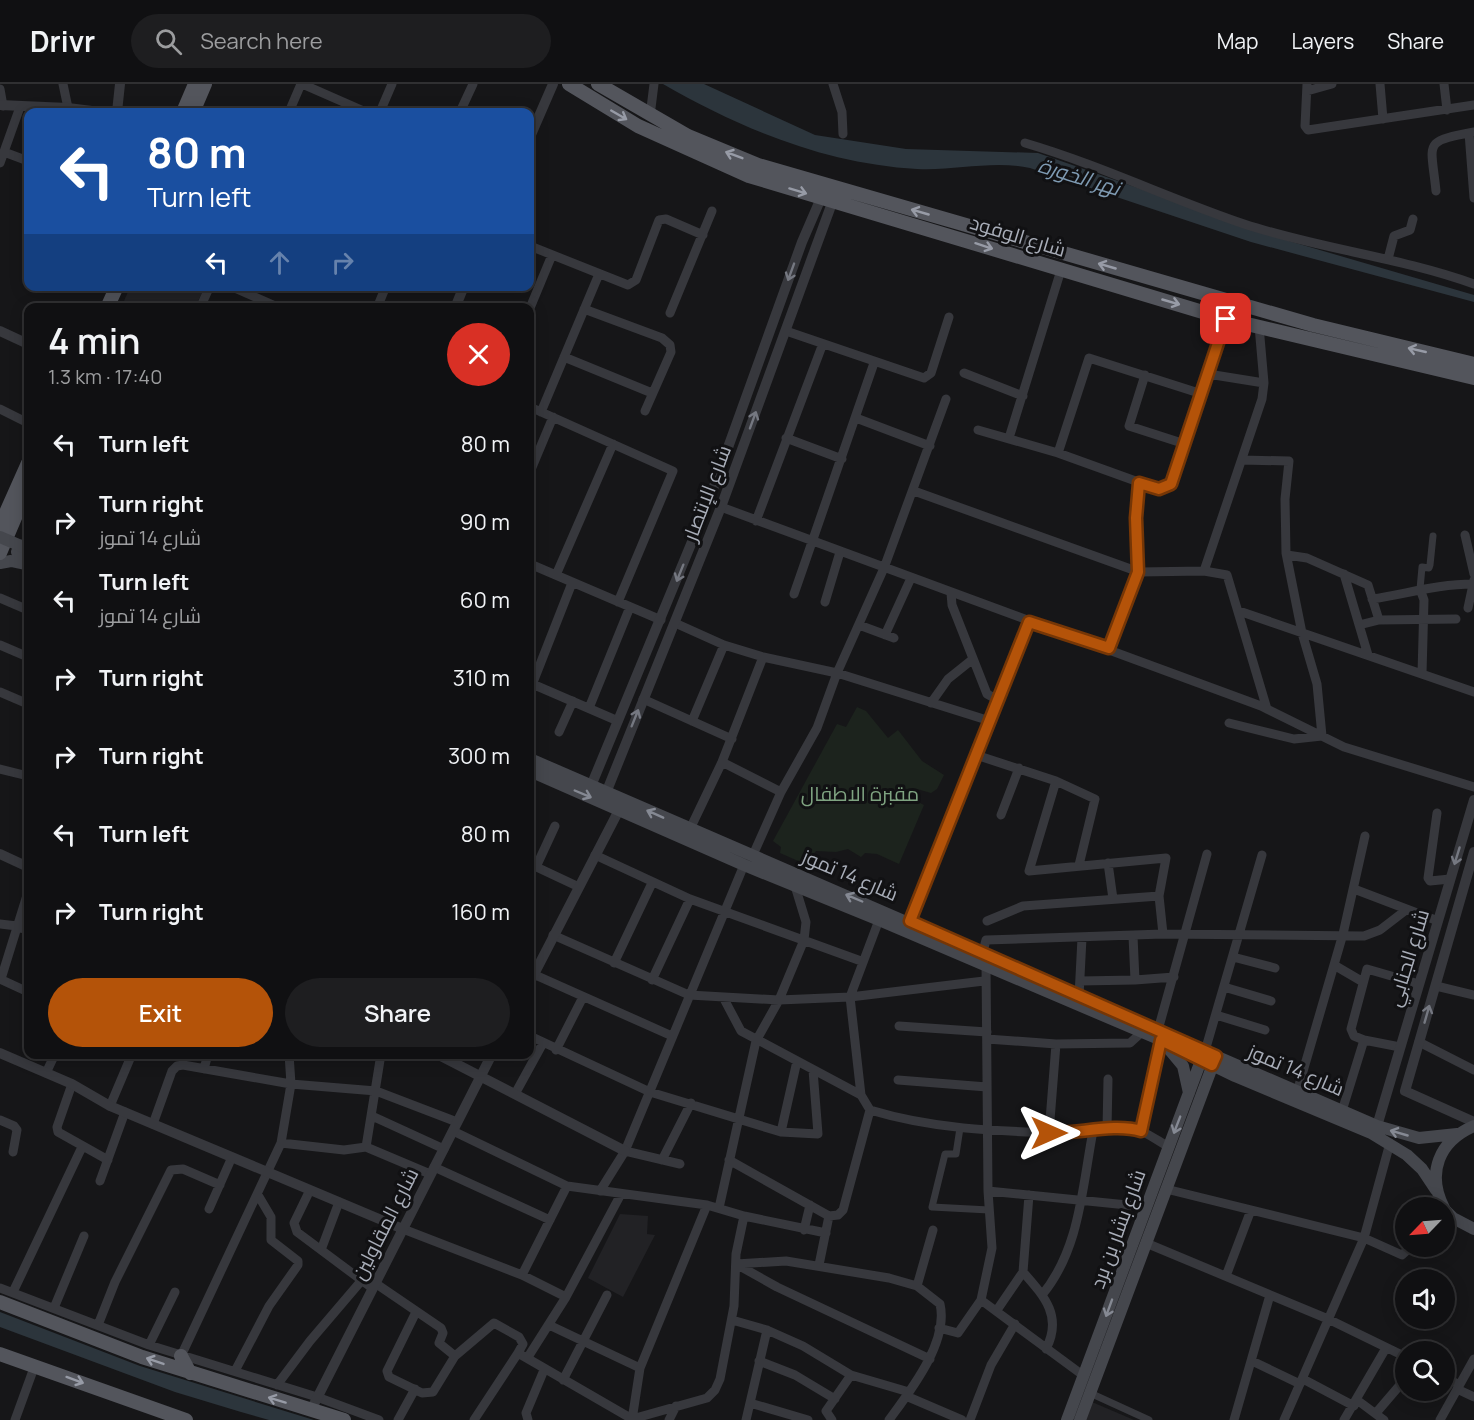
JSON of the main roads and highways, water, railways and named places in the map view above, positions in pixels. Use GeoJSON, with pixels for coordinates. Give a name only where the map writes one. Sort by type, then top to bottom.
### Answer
{"type":"FeatureCollection","features":[{"type":"Feature","properties":{"kind":"main road"},"geometry":{"type":"LineString","coordinates":[[185,108],[195,84]]}},
{"type":"Feature","properties":{"kind":"main road"},"geometry":{"type":"LineString","coordinates":[[195,108],[205,84]]}},
{"type":"Feature","properties":{"kind":"main road","name":"شارع الوفود"},"geometry":{"type":"LineString","coordinates":[[569,84],[638,126],[750,176],[1226,319],[1474,378]]}},
{"type":"Feature","properties":{"kind":"main road","name":"شارع الوفود"},"geometry":{"type":"LineString","coordinates":[[598,84],[650,116],[724,152],[819,183],[1313,325],[1474,364]]}},
{"type":"Feature","properties":{"kind":"main road"},"geometry":{"type":"LineString","coordinates":[[0,553],[4,522],[24,473]]}},
{"type":"Feature","properties":{"kind":"main road"},"geometry":{"type":"LineString","coordinates":[[4,522],[24,493]]}},
{"type":"Feature","properties":{"kind":"main road"},"geometry":{"type":"LineString","coordinates":[[4,522],[24,542]]}},
{"type":"Feature","properties":{"kind":"main road"},"geometry":{"type":"LineString","coordinates":[[0,537],[24,545]]}},
{"type":"Feature","properties":{"kind":"main road"},"geometry":{"type":"LineString","coordinates":[[0,544],[24,560]]}},
{"type":"Feature","properties":{"kind":"main road"},"geometry":{"type":"LineString","coordinates":[[24,546],[20,546],[16,552],[24,559]]}},
{"type":"Feature","properties":{"kind":"main road"},"geometry":{"type":"LineString","coordinates":[[0,563],[24,562]]}},
{"type":"Feature","properties":{"kind":"main road","name":"شارع 14 تموز"},"geometry":{"type":"LineString","coordinates":[[534,761],[910,921],[984,960],[1142,1032],[1160,1035]]}},
{"type":"Feature","properties":{"kind":"main road","name":"شارع 14 تموز"},"geometry":{"type":"LineString","coordinates":[[534,773],[795,886],[1079,996],[1209,1058],[1377,1126],[1419,1138],[1457,1134]]}},
{"type":"Feature","properties":{"kind":"main road"},"geometry":{"type":"LineString","coordinates":[[1160,1035],[1183,1066],[1195,1095],[1208,1084],[1235,1076]]}},
{"type":"Feature","properties":{"kind":"main road","name":"شارع 14 تموز"},"geometry":{"type":"LineString","coordinates":[[1209,1058],[1235,1076],[1390,1143],[1422,1169],[1436,1197]]}},
{"type":"Feature","properties":{"kind":"main road","name":"شارع بشار بن برد"},"geometry":{"type":"LineString","coordinates":[[1080,1420],[1166,1189],[1209,1058]]}},
{"type":"Feature","properties":{"kind":"main road","name":"شارع بشار بن برد"},"geometry":{"type":"LineString","coordinates":[[1067,1420],[1169,1147],[1195,1095]]}},
{"type":"Feature","properties":{"kind":"main road"},"geometry":{"type":"LineString","coordinates":[[1439,1197],[1436,1165],[1444,1148],[1457,1134],[1474,1124]]}},
{"type":"Feature","properties":{"kind":"main road","name":"شارع 14 تموز"},"geometry":{"type":"LineString","coordinates":[[1455,1219],[1474,1229]]}},
{"type":"Feature","properties":{"kind":"main road"},"geometry":{"type":"LineString","coordinates":[[0,1302],[190,1373],[344,1420]]}},
{"type":"Feature","properties":{"kind":"main road"},"geometry":{"type":"LineString","coordinates":[[0,1354],[181,1419]]}},
{"type":"Feature","properties":{"kind":"main road"},"geometry":{"type":"LineString","coordinates":[[181,1356],[190,1373]]}},
{"type":"Feature","properties":{"kind":"water","name":"نهر الخورة"},"geometry":{"type":"Polygon","coordinates":[[[663,84],[704,84],[815,135],[906,149],[1038,153],[1289,241],[1474,295],[1474,302],[1251,242],[1030,168],[988,165],[917,169],[883,166],[817,152],[723,116],[663,84]]]}},
{"type":"Feature","properties":{"kind":"water"},"geometry":{"type":"Polygon","coordinates":[[[0,1312],[140,1366],[314,1420],[269,1420],[175,1392],[0,1327],[0,1312]]]}},
{"type":"Feature","properties":{"kind":"park label","name":"مقبرة الاطفال"},"geometry":{"type":"Point","coordinates":[860,794]}}]}
